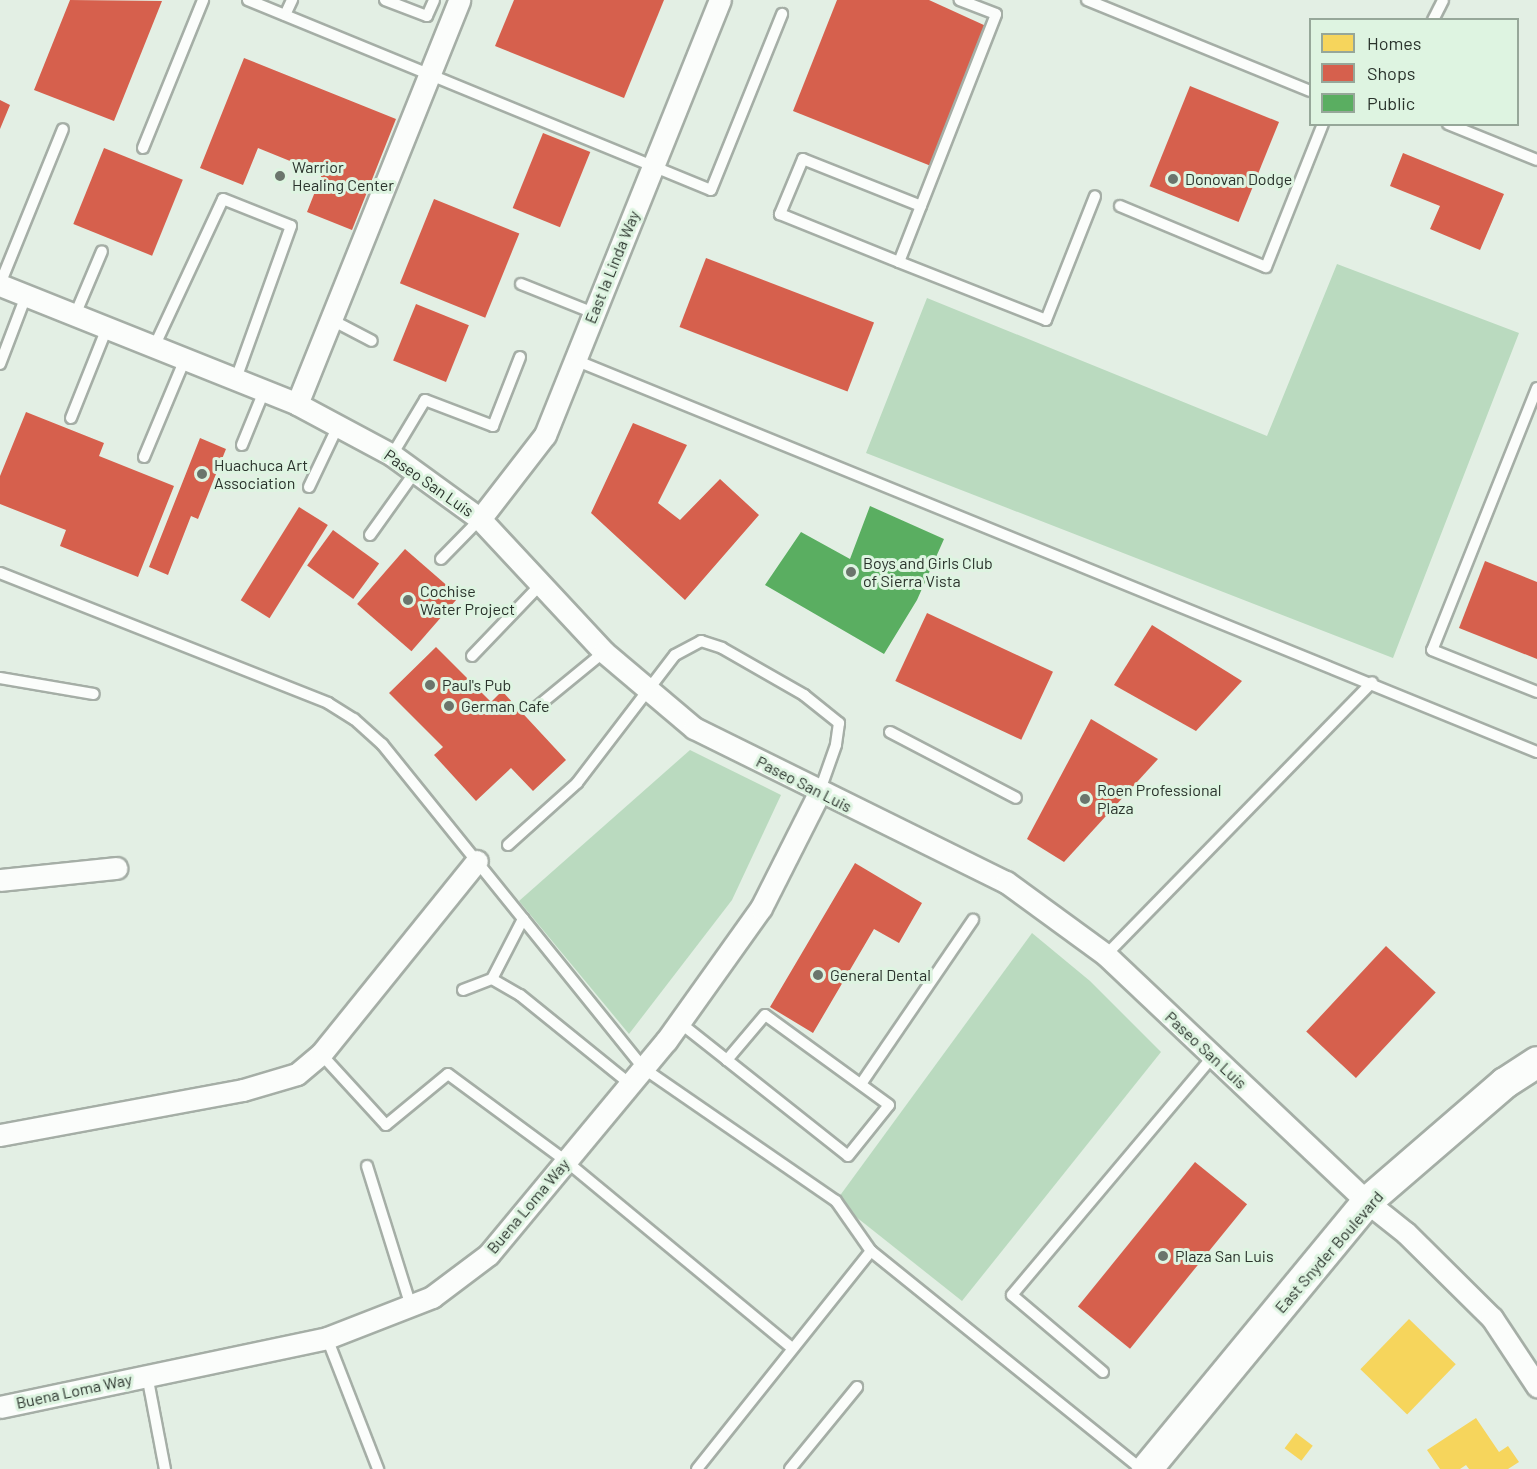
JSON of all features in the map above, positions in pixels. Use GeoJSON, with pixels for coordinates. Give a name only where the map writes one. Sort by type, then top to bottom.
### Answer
{"type":"FeatureCollection","features":[{"type":"Feature","properties":{"kind":"street"},"geometry":{"type":"LineString","coordinates":[[297,404],[459,0]]}},
{"type":"Feature","properties":{"kind":"street","name":"East la Linda Way"},"geometry":{"type":"LineString","coordinates":[[480,519],[544,435],[720,0]]}},
{"type":"Feature","properties":{"kind":"street","name":"Paseo San Luis"},"geometry":{"type":"LineString","coordinates":[[0,285],[297,404],[392,455],[480,519],[604,652],[694,728],[819,793],[1005,882],[1106,955],[1367,1202],[1406,1233],[1492,1318],[1537,1386]]}},
{"type":"Feature","properties":{"kind":"street","name":"Buena Loma Way"},"geometry":{"type":"LineString","coordinates":[[0,1407],[327,1338],[432,1297],[489,1254],[679,1022],[761,908],[819,793]]}},
{"type":"Feature","properties":{"kind":"street"},"geometry":{"type":"LineString","coordinates":[[0,1135],[243,1090],[297,1074],[321,1054],[477,861]]}},
{"type":"Feature","properties":{"kind":"street"},"geometry":{"type":"LineString","coordinates":[[0,880],[116,868]]}},
{"type":"Feature","properties":{"kind":"street","name":"East Snyder Boulevard"},"geometry":{"type":"LineString","coordinates":[[1147,1469],[1367,1202],[1505,1083],[1537,1062]]}},
{"type":"Feature","properties":{"kind":"lane"},"geometry":{"type":"LineString","coordinates":[[143,148],[202,0]]}},
{"type":"Feature","properties":{"kind":"lane"},"geometry":{"type":"LineString","coordinates":[[248,0],[711,190],[782,14]]}},
{"type":"Feature","properties":{"kind":"lane"},"geometry":{"type":"LineString","coordinates":[[285,15],[292,0]]}},
{"type":"Feature","properties":{"kind":"lane"},"geometry":{"type":"LineString","coordinates":[[385,0],[428,16],[434,0]]}},
{"type":"Feature","properties":{"kind":"lane"},"geometry":{"type":"LineString","coordinates":[[899,262],[996,14],[960,0]]}},
{"type":"Feature","properties":{"kind":"lane"},"geometry":{"type":"LineString","coordinates":[[1088,0],[1309,90]]}},
{"type":"Feature","properties":{"kind":"lane"},"geometry":{"type":"LineString","coordinates":[[1434,18],[1443,0]]}},
{"type":"Feature","properties":{"kind":"lane"},"geometry":{"type":"LineString","coordinates":[[1119,206],[1266,267],[1322,126]]}},
{"type":"Feature","properties":{"kind":"lane"},"geometry":{"type":"LineString","coordinates":[[1453,126],[1537,159]]}},
{"type":"Feature","properties":{"kind":"lane"},"geometry":{"type":"LineString","coordinates":[[0,285],[63,129]]}},
{"type":"Feature","properties":{"kind":"lane"},"geometry":{"type":"LineString","coordinates":[[921,206],[803,159],[780,214],[1046,320],[1095,196]]}},
{"type":"Feature","properties":{"kind":"lane"},"geometry":{"type":"LineString","coordinates":[[154,347],[223,199],[291,226],[236,379]]}},
{"type":"Feature","properties":{"kind":"lane"},"geometry":{"type":"LineString","coordinates":[[75,315],[102,251]]}},
{"type":"Feature","properties":{"kind":"lane"},"geometry":{"type":"LineString","coordinates":[[521,284],[594,314]]}},
{"type":"Feature","properties":{"kind":"lane"},"geometry":{"type":"LineString","coordinates":[[0,364],[26,296]]}},
{"type":"Feature","properties":{"kind":"lane"},"geometry":{"type":"LineString","coordinates":[[330,319],[372,340]]}},
{"type":"Feature","properties":{"kind":"lane"},"geometry":{"type":"LineString","coordinates":[[71,418],[107,328]]}},
{"type":"Feature","properties":{"kind":"lane"},"geometry":{"type":"LineString","coordinates":[[392,455],[425,400],[493,426],[520,357]]}},
{"type":"Feature","properties":{"kind":"lane"},"geometry":{"type":"LineString","coordinates":[[144,457],[185,359]]}},
{"type":"Feature","properties":{"kind":"lane"},"geometry":{"type":"LineString","coordinates":[[575,360],[1372,682],[1537,752]]}},
{"type":"Feature","properties":{"kind":"lane"},"geometry":{"type":"LineString","coordinates":[[1537,388],[1432,650],[1537,692]]}},
{"type":"Feature","properties":{"kind":"lane"},"geometry":{"type":"LineString","coordinates":[[242,445],[264,391]]}},
{"type":"Feature","properties":{"kind":"lane"},"geometry":{"type":"LineString","coordinates":[[309,487],[338,426]]}},
{"type":"Feature","properties":{"kind":"lane"},"geometry":{"type":"LineString","coordinates":[[369,535],[415,472]]}},
{"type":"Feature","properties":{"kind":"lane"},"geometry":{"type":"LineString","coordinates":[[441,560],[480,519]]}},
{"type":"Feature","properties":{"kind":"lane"},"geometry":{"type":"LineString","coordinates":[[0,573],[328,703],[354,718],[382,744],[643,1068],[836,1201],[871,1251],[1141,1469]]}},
{"type":"Feature","properties":{"kind":"lane"},"geometry":{"type":"LineString","coordinates":[[472,656],[540,585]]}},
{"type":"Feature","properties":{"kind":"lane"},"geometry":{"type":"LineString","coordinates":[[508,845],[577,783],[651,691],[675,655],[701,641],[722,648],[804,695],[839,723],[836,745],[819,793]]}},
{"type":"Feature","properties":{"kind":"lane"},"geometry":{"type":"LineString","coordinates":[[538,706],[604,652]]}},
{"type":"Feature","properties":{"kind":"lane"},"geometry":{"type":"LineString","coordinates":[[0,678],[94,694]]}},
{"type":"Feature","properties":{"kind":"lane"},"geometry":{"type":"LineString","coordinates":[[1106,955],[1372,682]]}},
{"type":"Feature","properties":{"kind":"lane"},"geometry":{"type":"LineString","coordinates":[[890,732],[1016,798]]}},
{"type":"Feature","properties":{"kind":"lane"},"geometry":{"type":"LineString","coordinates":[[463,990],[492,979],[523,919]]}},
{"type":"Feature","properties":{"kind":"lane"},"geometry":{"type":"LineString","coordinates":[[861,1084],[973,920]]}},
{"type":"Feature","properties":{"kind":"lane"},"geometry":{"type":"LineString","coordinates":[[492,979],[520,995],[630,1084]]}},
{"type":"Feature","properties":{"kind":"lane"},"geometry":{"type":"LineString","coordinates":[[679,1022],[727,1060],[849,1156],[889,1105],[765,1015],[727,1060]]}},
{"type":"Feature","properties":{"kind":"lane"},"geometry":{"type":"LineString","coordinates":[[321,1054],[386,1125],[448,1074],[566,1161],[791,1347]]}},
{"type":"Feature","properties":{"kind":"lane"},"geometry":{"type":"LineString","coordinates":[[1103,1372],[1012,1295],[1213,1056]]}},
{"type":"Feature","properties":{"kind":"lane"},"geometry":{"type":"LineString","coordinates":[[367,1166],[411,1306]]}},
{"type":"Feature","properties":{"kind":"lane"},"geometry":{"type":"LineString","coordinates":[[697,1469],[791,1347],[871,1251]]}},
{"type":"Feature","properties":{"kind":"lane"},"geometry":{"type":"LineString","coordinates":[[327,1338],[378,1469]]}},
{"type":"Feature","properties":{"kind":"lane"},"geometry":{"type":"LineString","coordinates":[[147,1375],[165,1469]]}},
{"type":"Feature","properties":{"kind":"lane"},"geometry":{"type":"LineString","coordinates":[[790,1469],[857,1387]]}},
{"type":"Feature","properties":{"kind":"green space"},"geometry":{"type":"Polygon","coordinates":[[[1337,264],[1519,333],[1393,658],[866,453],[927,298],[1267,436],[1337,264]]]}},
{"type":"Feature","properties":{"kind":"green space"},"geometry":{"type":"Polygon","coordinates":[[[690,750],[781,795],[732,900],[629,1034],[519,901],[690,750]]]}},
{"type":"Feature","properties":{"kind":"green space"},"geometry":{"type":"Polygon","coordinates":[[[1032,933],[1090,981],[1161,1052],[962,1301],[836,1201],[1032,933]]]}},
{"type":"Feature","properties":{"kind":"building: Homes"},"geometry":{"type":"Polygon","coordinates":[[[1409,1319],[1456,1364],[1407,1415],[1360,1369],[1409,1319]]]}},
{"type":"Feature","properties":{"kind":"building: Homes"},"geometry":{"type":"Polygon","coordinates":[[[1476,1418],[1499,1452],[1508,1446],[1519,1462],[1508,1469],[1469,1469],[1466,1465],[1460,1469],[1440,1469],[1427,1450],[1476,1418]]]}},
{"type":"Feature","properties":{"kind":"building: Homes"},"geometry":{"type":"Polygon","coordinates":[[[1296,1433],[1313,1446],[1301,1461],[1285,1448],[1296,1433]]]}},
{"type":"Feature","properties":{"kind":"building: Shops"},"geometry":{"type":"Polygon","coordinates":[[[70,0],[162,1],[114,121],[34,90],[70,0]]]}},
{"type":"Feature","properties":{"kind":"building: Shops"},"geometry":{"type":"Polygon","coordinates":[[[514,0],[664,0],[624,98],[495,46],[514,0]]]}},
{"type":"Feature","properties":{"kind":"building: Shops"},"geometry":{"type":"Polygon","coordinates":[[[837,0],[929,0],[986,26],[931,166],[793,111],[837,0]]]}},
{"type":"Feature","properties":{"kind":"building: Shops"},"geometry":{"type":"Polygon","coordinates":[[[244,58],[396,119],[352,230],[307,212],[322,174],[258,148],[243,185],[200,168],[244,58]]]}},
{"type":"Feature","properties":{"kind":"building: Shops"},"geometry":{"type":"Polygon","coordinates":[[[1190,86],[1279,122],[1239,222],[1150,186],[1190,86]]]}},
{"type":"Feature","properties":{"kind":"building: Shops"},"geometry":{"type":"Polygon","coordinates":[[[0,100],[10,105],[0,129],[0,100]]]}},
{"type":"Feature","properties":{"kind":"building: Shops"},"geometry":{"type":"Polygon","coordinates":[[[543,133],[590,152],[560,227],[513,208],[543,133]]]}},
{"type":"Feature","properties":{"kind":"building: Shops"},"geometry":{"type":"Polygon","coordinates":[[[104,148],[183,180],[152,256],[73,224],[104,148]]]}},
{"type":"Feature","properties":{"kind":"building: Shops"},"geometry":{"type":"Polygon","coordinates":[[[1403,153],[1504,194],[1480,250],[1430,229],[1440,206],[1390,186],[1403,153]]]}},
{"type":"Feature","properties":{"kind":"building: Shops"},"geometry":{"type":"Polygon","coordinates":[[[434,199],[519,233],[485,318],[400,283],[434,199]]]}},
{"type":"Feature","properties":{"kind":"building: Shops"},"geometry":{"type":"Polygon","coordinates":[[[706,258],[874,323],[848,392],[679,327],[706,258]]]}},
{"type":"Feature","properties":{"kind":"building: Shops"},"geometry":{"type":"Polygon","coordinates":[[[416,304],[469,325],[446,382],[393,361],[416,304]]]}},
{"type":"Feature","properties":{"kind":"building: Shops"},"geometry":{"type":"Polygon","coordinates":[[[26,412],[104,443],[99,456],[174,486],[138,577],[60,546],[66,530],[0,504],[0,476],[26,412]]]}},
{"type":"Feature","properties":{"kind":"building: Shops"},"geometry":{"type":"Polygon","coordinates":[[[633,423],[687,445],[658,503],[680,520],[720,479],[759,515],[685,600],[591,513],[633,423]]]}},
{"type":"Feature","properties":{"kind":"building: Shops"},"geometry":{"type":"Polygon","coordinates":[[[200,438],[226,449],[198,519],[191,516],[168,575],[149,567],[200,438]]]}},
{"type":"Feature","properties":{"kind":"building: Shops"},"geometry":{"type":"Polygon","coordinates":[[[299,507],[328,525],[270,618],[241,600],[299,507]]]}},
{"type":"Feature","properties":{"kind":"building: Shops"},"geometry":{"type":"Polygon","coordinates":[[[333,530],[379,564],[353,599],[307,566],[333,530]]]}},
{"type":"Feature","properties":{"kind":"building: Shops","name":"Cochise Water Project"},"geometry":{"type":"Polygon","coordinates":[[[405,549],[459,596],[411,651],[357,604],[405,549]]]}},
{"type":"Feature","properties":{"kind":"building: Shops"},"geometry":{"type":"Polygon","coordinates":[[[1485,561],[1537,582],[1537,659],[1459,628],[1485,561]]]}},
{"type":"Feature","properties":{"kind":"building: Shops"},"geometry":{"type":"Polygon","coordinates":[[[927,613],[1053,672],[1021,740],[895,681],[927,613]]]}},
{"type":"Feature","properties":{"kind":"building: Shops","name":"Roen Professional Plaza"},"geometry":{"type":"Polygon","coordinates":[[[1152,625],[1242,681],[1196,731],[1114,685],[1152,625]]]}},
{"type":"Feature","properties":{"kind":"building: Shops"},"geometry":{"type":"Polygon","coordinates":[[[436,647],[491,702],[502,691],[566,760],[533,791],[511,768],[476,801],[434,755],[443,747],[389,693],[436,647]]]}},
{"type":"Feature","properties":{"kind":"building: Shops","name":"Roen Professional Plaza"},"geometry":{"type":"Polygon","coordinates":[[[1091,719],[1158,759],[1064,862],[1027,839],[1091,719]]]}},
{"type":"Feature","properties":{"kind":"building: Shops","name":"General Dental"},"geometry":{"type":"Polygon","coordinates":[[[855,863],[922,903],[899,943],[874,929],[813,1033],[770,1007],[855,863]]]}},
{"type":"Feature","properties":{"kind":"building: Shops"},"geometry":{"type":"Polygon","coordinates":[[[1386,946],[1436,992],[1356,1078],[1306,1032],[1386,946]]]}},
{"type":"Feature","properties":{"kind":"building: Shops","name":"Plaza San Luis"},"geometry":{"type":"Polygon","coordinates":[[[1195,1162],[1247,1204],[1130,1349],[1078,1307],[1195,1162]]]}},
{"type":"Feature","properties":{"kind":"building: Public","name":"Boys and Girls Club of Sierra Vista"},"geometry":{"type":"Polygon","coordinates":[[[870,506],[944,539],[917,600],[884,654],[765,585],[801,532],[850,559],[870,506]]]}},
{"type":"Feature","properties":{"kind":"place","name":"Warrior Healing Center"},"geometry":{"type":"Point","coordinates":[280,176]}},
{"type":"Feature","properties":{"kind":"place","name":"Donovan Dodge"},"geometry":{"type":"Point","coordinates":[1173,179]}},
{"type":"Feature","properties":{"kind":"place","name":"Huachuca Art Association"},"geometry":{"type":"Point","coordinates":[202,474]}},
{"type":"Feature","properties":{"kind":"place","name":"Boys and Girls Club of Sierra Vista"},"geometry":{"type":"Point","coordinates":[851,572]}},
{"type":"Feature","properties":{"kind":"place","name":"Cochise Water Project"},"geometry":{"type":"Point","coordinates":[408,600]}},
{"type":"Feature","properties":{"kind":"place","name":"Paul's Pub"},"geometry":{"type":"Point","coordinates":[430,685]}},
{"type":"Feature","properties":{"kind":"place","name":"German Cafe"},"geometry":{"type":"Point","coordinates":[449,706]}},
{"type":"Feature","properties":{"kind":"place","name":"Roen Professional Plaza"},"geometry":{"type":"Point","coordinates":[1085,799]}},
{"type":"Feature","properties":{"kind":"place","name":"General Dental"},"geometry":{"type":"Point","coordinates":[818,975]}},
{"type":"Feature","properties":{"kind":"place","name":"Plaza San Luis"},"geometry":{"type":"Point","coordinates":[1163,1256]}}]}
